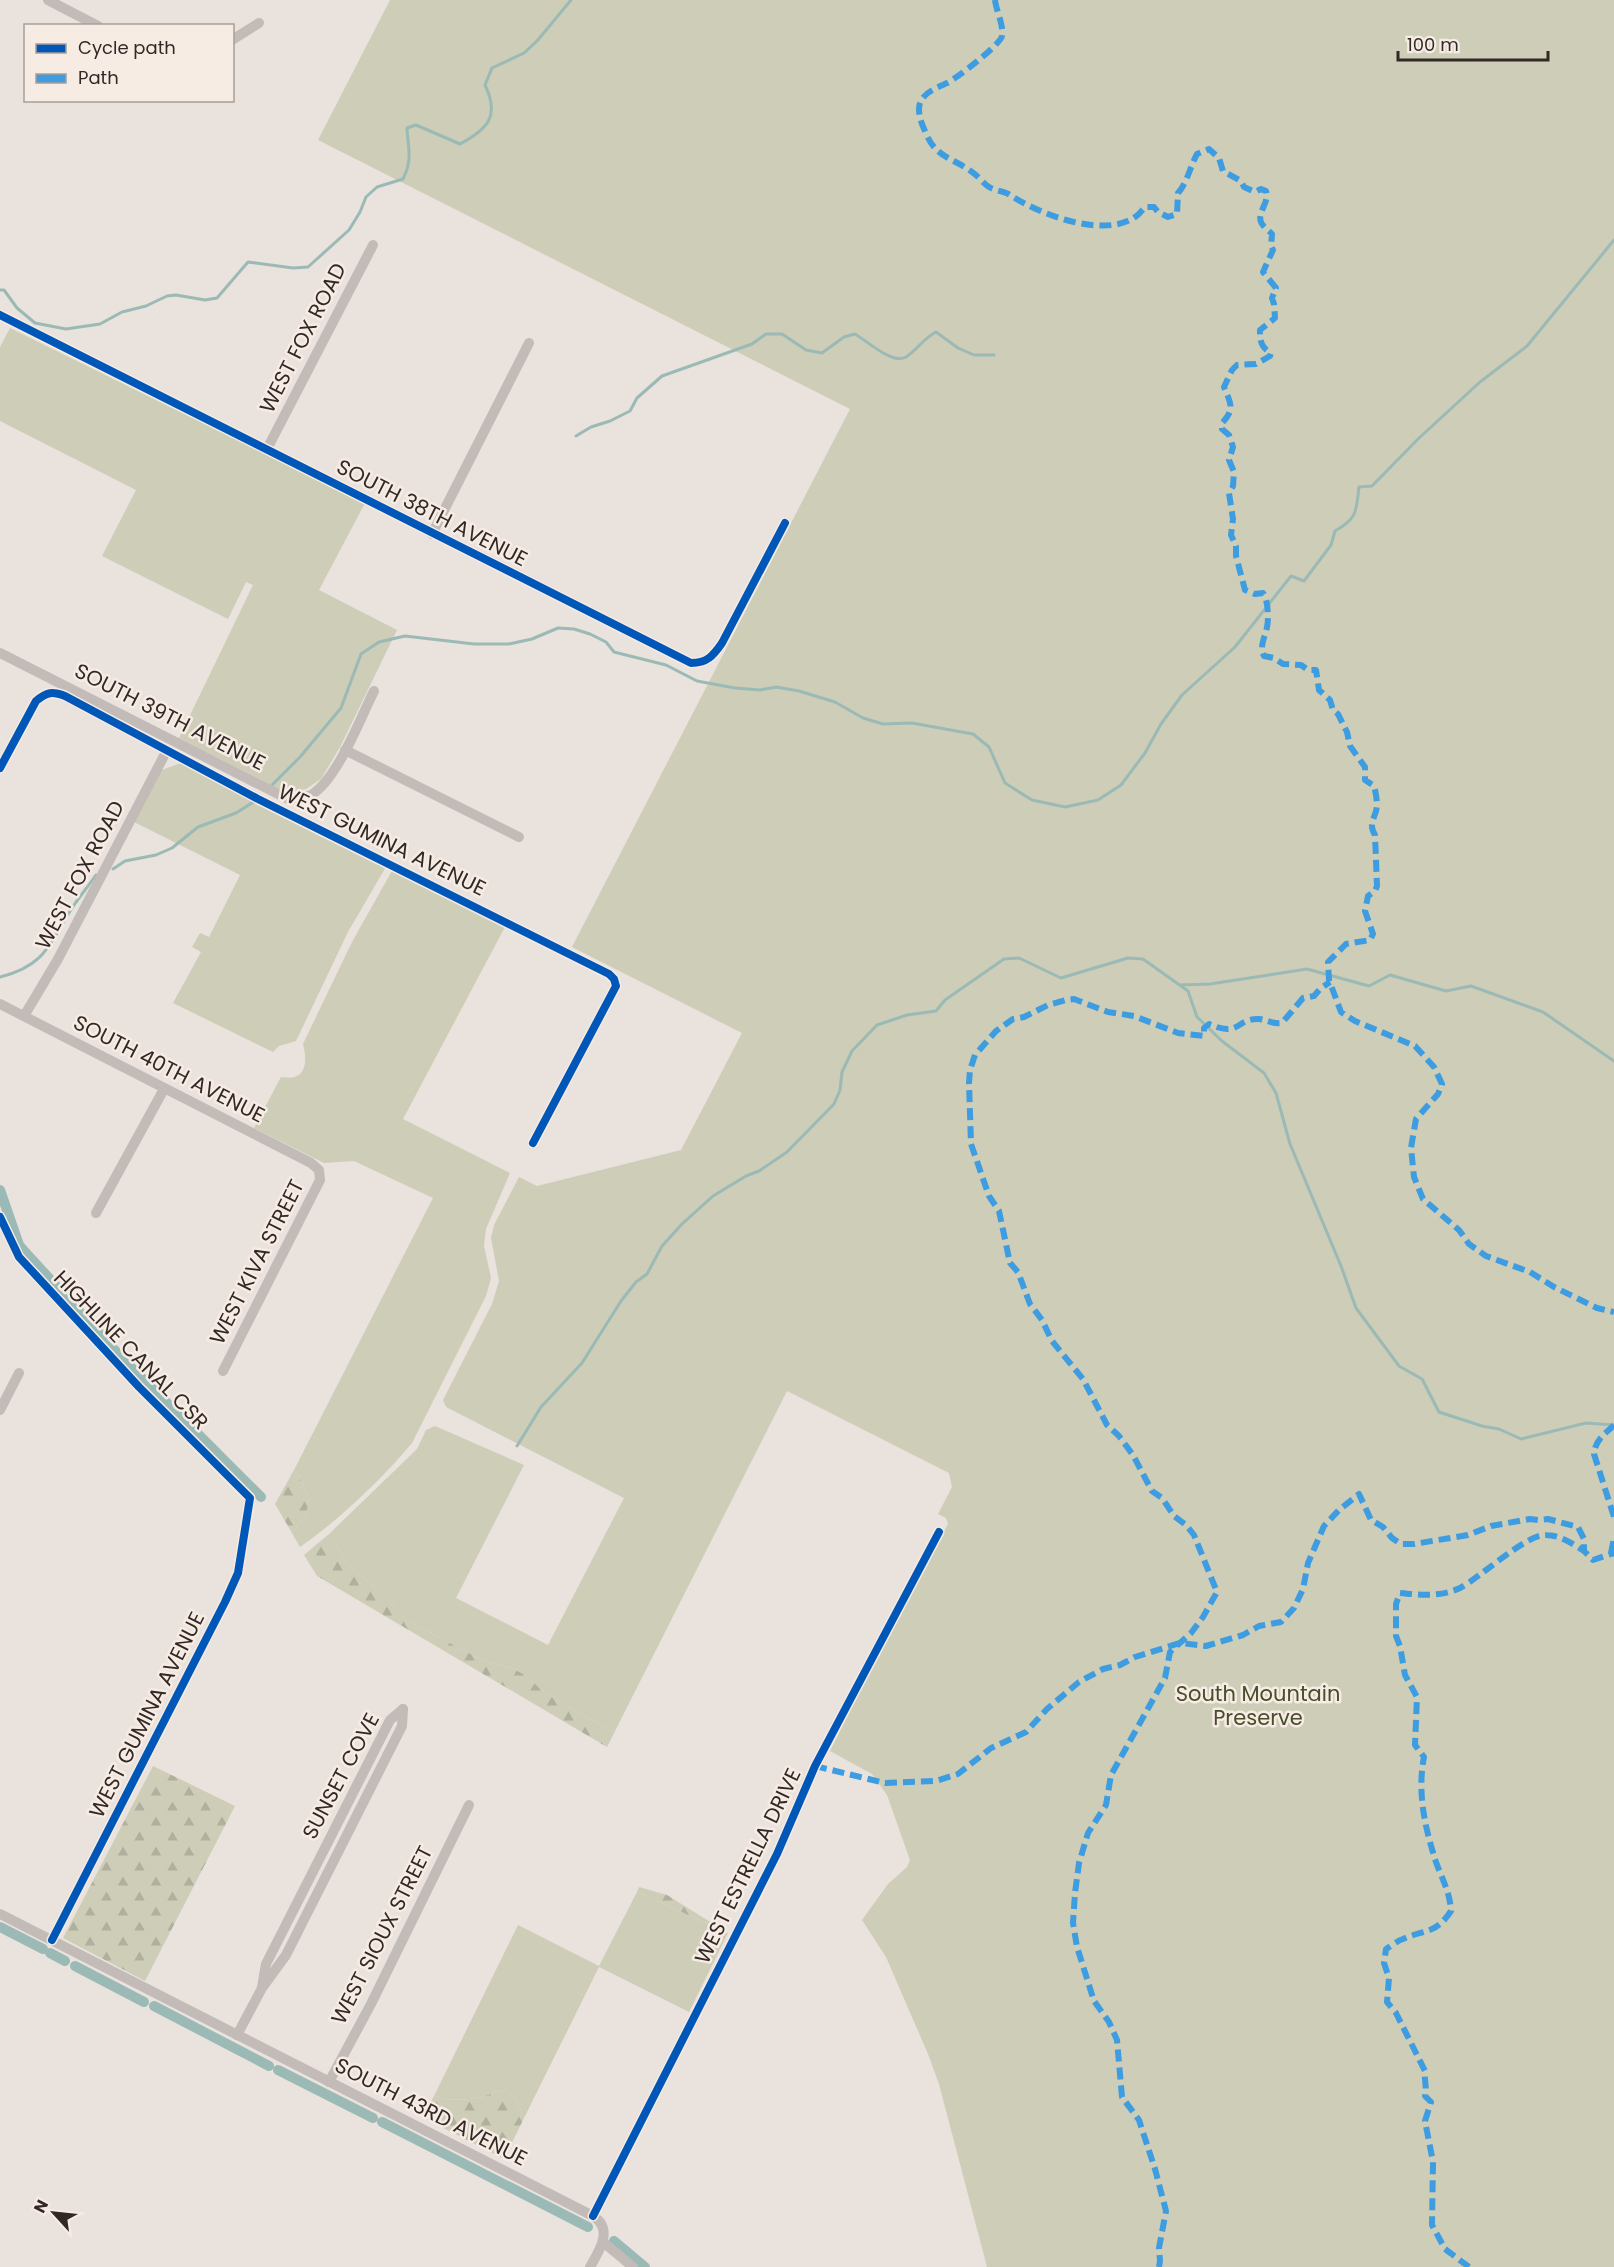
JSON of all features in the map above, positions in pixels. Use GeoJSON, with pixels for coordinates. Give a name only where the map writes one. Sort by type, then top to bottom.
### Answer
{"type":"FeatureCollection","features":[{"type":"Feature","properties":{"kind":"street"},"geometry":{"type":"LineString","coordinates":[[53,1],[94,24]]}},
{"type":"Feature","properties":{"kind":"street"},"geometry":{"type":"LineString","coordinates":[[234,39],[259,23]]}},
{"type":"Feature","properties":{"kind":"street","name":"WEST FOX ROAD"},"geometry":{"type":"LineString","coordinates":[[267,449],[373,245]]}},
{"type":"Feature","properties":{"kind":"street","name":"SOUTH 38TH AVENUE"},"geometry":{"type":"LineString","coordinates":[[0,315],[690,663],[703,663],[712,657],[722,643],[785,523]]}},
{"type":"Feature","properties":{"kind":"street"},"geometry":{"type":"LineString","coordinates":[[432,534],[529,343]]}},
{"type":"Feature","properties":{"kind":"street","name":"SOUTH 39TH AVENUE"},"geometry":{"type":"LineString","coordinates":[[0,653],[288,799],[309,796],[323,785],[345,750],[374,691]]}},
{"type":"Feature","properties":{"kind":"street","name":"WEST GUMINA AVENUE"},"geometry":{"type":"LineString","coordinates":[[0,768],[36,701],[45,694],[53,692],[258,799],[587,963],[614,979],[616,986],[533,1143]]}},
{"type":"Feature","properties":{"kind":"street","name":"WEST FOX ROAD"},"geometry":{"type":"LineString","coordinates":[[24,1016],[58,959],[167,750]]}},
{"type":"Feature","properties":{"kind":"street"},"geometry":{"type":"LineString","coordinates":[[345,750],[519,837]]}},
{"type":"Feature","properties":{"kind":"street","name":"SOUTH 40TH AVENUE"},"geometry":{"type":"LineString","coordinates":[[0,1004],[310,1162],[319,1170]]}},
{"type":"Feature","properties":{"kind":"street"},"geometry":{"type":"LineString","coordinates":[[96,1213],[164,1089]]}},
{"type":"Feature","properties":{"kind":"street","name":"WEST KIVA STREET"},"geometry":{"type":"LineString","coordinates":[[224,1371],[320,1180],[319,1170]]}},
{"type":"Feature","properties":{"kind":"street","name":"HIGHLINE CANAL CSR"},"geometry":{"type":"LineString","coordinates":[[0,1217],[19,1257],[31,1271],[139,1387],[250,1498]]}},
{"type":"Feature","properties":{"kind":"street"},"geometry":{"type":"LineString","coordinates":[[0,1410],[19,1373]]}},
{"type":"Feature","properties":{"kind":"street","name":"WEST GUMINA AVENUE"},"geometry":{"type":"LineString","coordinates":[[52,1940],[238,1573],[250,1498]]}},
{"type":"Feature","properties":{"kind":"street","name":"WEST ESTRELLA DRIVE"},"geometry":{"type":"LineString","coordinates":[[593,2216],[777,1854],[815,1766],[939,1532]]}},
{"type":"Feature","properties":{"kind":"street","name":"SUNSET COVE"},"geometry":{"type":"LineString","coordinates":[[403,1709],[402,1726],[392,1747],[286,1955],[262,1988],[266,1965],[390,1720],[403,1709]]}},
{"type":"Feature","properties":{"kind":"street","name":"WEST SIOUX STREET"},"geometry":{"type":"LineString","coordinates":[[329,2082],[371,2004],[469,1805]]}},
{"type":"Feature","properties":{"kind":"street","name":"SOUTH 43RD AVENUE"},"geometry":{"type":"LineString","coordinates":[[0,1914],[593,2216],[604,2229],[603,2242]]}},
{"type":"Feature","properties":{"kind":"street"},"geometry":{"type":"LineString","coordinates":[[237,2036],[262,1988]]}},
{"type":"Feature","properties":{"kind":"street"},"geometry":{"type":"LineString","coordinates":[[591,2267],[603,2242],[633,2267]]}},
{"type":"Feature","properties":{"kind":"green space","name":"South Mountain Preserve"},"geometry":{"type":"Polygon","coordinates":[[[390,0],[1614,0],[1614,2267],[987,2267],[939,2084],[886,1957],[862,1920],[888,1884],[907,1867],[910,1860],[887,1795],[872,1774],[830,1751],[927,1557],[948,1524],[946,1518],[938,1514],[952,1487],[949,1473],[787,1391],[614,1733],[545,1693],[525,1675],[512,1668],[484,1661],[406,1620],[383,1595],[346,1562],[329,1534],[417,1449],[426,1430],[435,1426],[524,1465],[456,1598],[548,1645],[624,1498],[446,1407],[443,1400],[492,1304],[499,1281],[491,1238],[494,1225],[519,1177],[537,1186],[681,1150],[742,1033],[572,947],[850,409],[318,140],[390,0]]]}},
{"type":"Feature","properties":{"kind":"green space"},"geometry":{"type":"Polygon","coordinates":[[[10,328],[365,503],[319,590],[397,630],[340,747],[321,779],[306,789],[287,793],[179,738],[253,585],[246,582],[228,619],[102,556],[136,490],[0,421],[0,347],[10,328]]]}},
{"type":"Feature","properties":{"kind":"green space"},"geometry":{"type":"Polygon","coordinates":[[[181,763],[387,865],[348,932],[296,1041],[279,1046],[273,1052],[173,1003],[201,952],[192,947],[200,933],[209,937],[240,875],[134,822],[159,771],[181,763]]]}},
{"type":"Feature","properties":{"kind":"green space"},"geometry":{"type":"Polygon","coordinates":[[[393,869],[506,925],[403,1119],[510,1173],[486,1229],[484,1246],[491,1278],[486,1296],[412,1443],[359,1498],[300,1547],[292,1533],[307,1509],[308,1495],[294,1470],[433,1198],[354,1161],[324,1163],[254,1128],[281,1077],[296,1077],[303,1070],[305,1058],[303,1044],[352,942],[393,869]]]}},
{"type":"Feature","properties":{"kind":"green space"},"geometry":{"type":"Polygon","coordinates":[[[294,1470],[305,1487],[308,1502],[304,1516],[292,1533],[275,1504],[294,1470]]]}},
{"type":"Feature","properties":{"kind":"green space"},"geometry":{"type":"Polygon","coordinates":[[[329,1534],[346,1562],[383,1595],[406,1620],[484,1661],[512,1668],[525,1675],[545,1693],[614,1733],[607,1747],[317,1576],[304,1555],[329,1534]]]}},
{"type":"Feature","properties":{"kind":"green space"},"geometry":{"type":"Polygon","coordinates":[[[153,1766],[235,1806],[145,1981],[63,1938],[153,1766]]]}},
{"type":"Feature","properties":{"kind":"green space"},"geometry":{"type":"Polygon","coordinates":[[[639,1887],[667,1895],[728,1933],[637,1892],[639,1887]]]}},
{"type":"Feature","properties":{"kind":"green space"},"geometry":{"type":"Polygon","coordinates":[[[637,1892],[728,1933],[689,2012],[599,1967],[524,2118],[516,2098],[504,2090],[461,2100],[434,2096],[518,1925],[599,1966],[637,1892]]]}},
{"type":"Feature","properties":{"kind":"green space"},"geometry":{"type":"Polygon","coordinates":[[[504,2090],[516,2098],[524,2118],[504,2159],[422,2117],[434,2096],[461,2100],[504,2090]]]}},
{"type":"Feature","properties":{"kind":"waterway"},"geometry":{"type":"LineString","coordinates":[[0,290],[4,290],[17,308],[35,323],[66,329],[100,324],[122,312],[146,306],[167,296],[176,295],[205,300],[217,298],[248,262],[293,268],[308,267],[349,230],[366,197],[377,187],[403,179],[409,160],[407,128],[416,125],[460,144],[484,127],[491,113],[485,85],[492,68],[524,53],[571,0]]}},
{"type":"Feature","properties":{"kind":"waterway"},"geometry":{"type":"LineString","coordinates":[[271,786],[300,757],[341,708],[361,654],[379,642],[405,636],[474,644],[509,644],[532,639],[558,628],[574,629],[590,634],[606,642],[614,652],[666,665],[697,681],[735,688],[760,690],[776,687],[799,691],[835,702],[863,718],[883,724],[912,723],[973,734],[989,747],[1005,783],[1032,800],[1065,807],[1098,800],[1121,785],[1145,753],[1161,724],[1182,695],[1235,647],[1291,576],[1304,581],[1331,545],[1335,531],[1352,518],[1359,487],[1372,486],[1418,439],[1480,382],[1527,346],[1614,240]]}},
{"type":"Feature","properties":{"kind":"waterway"},"geometry":{"type":"LineString","coordinates":[[576,436],[591,427],[630,411],[637,398],[662,376],[752,344],[766,334],[782,334],[806,350],[822,353],[844,337],[855,334],[887,355],[901,359],[936,332],[958,348],[974,355],[994,355]]}},
{"type":"Feature","properties":{"kind":"waterway"},"geometry":{"type":"LineString","coordinates":[[113,869],[125,861],[156,855],[172,848],[198,827],[236,813],[255,801]]}},
{"type":"Feature","properties":{"kind":"waterway"},"geometry":{"type":"LineString","coordinates":[[0,977],[28,966],[46,950],[96,875]]}},
{"type":"Feature","properties":{"kind":"waterway"},"geometry":{"type":"LineString","coordinates":[[517,1446],[541,1407],[582,1363],[621,1301],[636,1282],[647,1274],[662,1246],[713,1196],[746,1176],[759,1171],[787,1152],[834,1104],[840,1090],[842,1072],[852,1051],[877,1025],[907,1015],[936,1011],[945,1000],[1004,959],[1019,958],[1061,978],[1128,958],[1143,959],[1188,991],[1197,1017],[1222,1041],[1264,1073],[1276,1093],[1290,1144],[1356,1308],[1399,1366],[1422,1379],[1439,1412],[1499,1429],[1521,1439],[1586,1423],[1614,1425]]}},
{"type":"Feature","properties":{"kind":"waterway"},"geometry":{"type":"LineString","coordinates":[[1180,985],[1210,984],[1307,969],[1369,986],[1390,975],[1446,991],[1471,986],[1543,1012],[1614,1061]]}},
{"type":"Feature","properties":{"kind":"waterway"},"geometry":{"type":"LineString","coordinates":[[0,1190],[19,1245],[122,1358],[261,1497]]}},
{"type":"Feature","properties":{"kind":"waterway"},"geometry":{"type":"LineString","coordinates":[[0,1927],[43,1949]]}},
{"type":"Feature","properties":{"kind":"waterway"},"geometry":{"type":"LineString","coordinates":[[50,1953],[65,1961]]}},
{"type":"Feature","properties":{"kind":"waterway"},"geometry":{"type":"LineString","coordinates":[[75,1966],[144,2002]]}},
{"type":"Feature","properties":{"kind":"waterway"},"geometry":{"type":"LineString","coordinates":[[154,2006],[269,2066]]}},
{"type":"Feature","properties":{"kind":"waterway"},"geometry":{"type":"LineString","coordinates":[[278,2070],[373,2118]]}},
{"type":"Feature","properties":{"kind":"waterway"},"geometry":{"type":"LineString","coordinates":[[382,2122],[588,2227]]}},
{"type":"Feature","properties":{"kind":"waterway"},"geometry":{"type":"LineString","coordinates":[[614,2241],[645,2267]]}},
{"type":"Feature","properties":{"kind":"marked path"},"geometry":{"type":"LineString","coordinates":[[995,0],[1002,36],[986,54],[960,75],[929,92],[920,104],[920,118],[923,126],[929,140],[939,152],[965,167],[992,188],[1037,210],[1089,225],[1106,226],[1122,223],[1136,216],[1145,207],[1154,207],[1168,217],[1177,214],[1178,193],[1184,185],[1197,154],[1209,149],[1219,158],[1223,171],[1241,181],[1244,187],[1255,192],[1261,189],[1266,191],[1267,195],[1260,218],[1272,234],[1273,250],[1263,272],[1276,288],[1272,298],[1275,318],[1260,330],[1260,334],[1263,346],[1271,353],[1270,356],[1256,364],[1237,365],[1232,370],[1224,387],[1230,410],[1222,423],[1222,429],[1229,435],[1233,447],[1229,460],[1234,472],[1233,486],[1229,493],[1233,519],[1231,535],[1236,546],[1236,556],[1245,590],[1255,594],[1263,593],[1267,604],[1268,623],[1262,645],[1264,656],[1274,658],[1283,664],[1301,665],[1308,670],[1316,670],[1319,690],[1330,700],[1333,710],[1338,714],[1347,732],[1350,746],[1365,767],[1365,780],[1374,786],[1377,808],[1372,826],[1375,835],[1377,886],[1375,891],[1368,896],[1365,911],[1373,934],[1370,940],[1346,944],[1328,962],[1329,980],[1341,1012],[1355,1021],[1415,1046],[1434,1067],[1442,1084],[1438,1094],[1416,1119],[1411,1148],[1414,1177],[1423,1199],[1459,1230],[1469,1244],[1486,1256],[1530,1272],[1554,1287],[1597,1308],[1614,1312]]}},
{"type":"Feature","properties":{"kind":"marked path"},"geometry":{"type":"LineString","coordinates":[[1159,2267],[1159,2248],[1166,2211],[1139,2120],[1122,2097],[1117,2040],[1109,2022],[1094,2001],[1077,1947],[1073,1923],[1075,1893],[1079,1863],[1088,1833],[1106,1805],[1111,1775],[1165,1678],[1170,1652],[1191,1633],[1217,1592],[1194,1535],[1174,1516],[1162,1498],[1152,1491],[1133,1455],[1119,1436],[1107,1425],[1083,1379],[1052,1341],[1042,1320],[1030,1304],[1018,1272],[1010,1263],[999,1211],[989,1196],[971,1144],[970,1070],[975,1055],[996,1031],[1013,1019],[1024,1017],[1048,1005],[1066,1000],[1074,999],[1108,1012],[1134,1016],[1178,1033],[1204,1036],[1204,1028],[1209,1024],[1227,1029],[1246,1021],[1259,1019],[1282,1023],[1303,998],[1314,996],[1330,982]]}},
{"type":"Feature","properties":{"kind":"marked path"},"geometry":{"type":"LineString","coordinates":[[1614,1425],[1598,1441],[1594,1454],[1614,1517]]}},
{"type":"Feature","properties":{"kind":"marked path"},"geometry":{"type":"LineString","coordinates":[[815,1766],[885,1783],[936,1781],[958,1774],[991,1748],[1026,1732],[1047,1709],[1079,1682],[1103,1669],[1180,1643],[1206,1646],[1243,1635],[1259,1626],[1281,1622],[1294,1608],[1303,1589],[1308,1563],[1324,1526],[1359,1494],[1371,1520],[1383,1527],[1392,1538],[1401,1544],[1468,1535],[1491,1526],[1530,1519],[1548,1519],[1578,1527],[1584,1539],[1584,1551],[1593,1560],[1614,1553]]}},
{"type":"Feature","properties":{"kind":"marked path"},"geometry":{"type":"LineString","coordinates":[[1469,2267],[1445,2249],[1432,2225],[1433,2162],[1425,2121],[1431,2102],[1425,2096],[1425,2071],[1396,2013],[1387,2002],[1389,1978],[1384,1963],[1386,1949],[1401,1940],[1435,1928],[1451,1911],[1428,1836],[1421,1784],[1424,1757],[1415,1745],[1417,1697],[1405,1675],[1396,1636],[1396,1604],[1400,1593],[1438,1594],[1460,1588],[1516,1548],[1537,1537],[1546,1535],[1556,1537],[1584,1551]]}},
{"type":"Feature","properties":{"kind":"marked path"},"geometry":{"type":"LineString","coordinates":[[1611,1553],[1614,1538]]}},
{"type":"Feature","properties":{"kind":"cycle path"},"geometry":{"type":"LineString","coordinates":[[0,315],[691,663],[701,662],[716,652],[785,523]]}},
{"type":"Feature","properties":{"kind":"cycle path"},"geometry":{"type":"LineString","coordinates":[[0,768],[36,701],[50,693],[60,694],[258,799],[609,974],[616,986],[533,1143]]}},
{"type":"Feature","properties":{"kind":"cycle path"},"geometry":{"type":"LineString","coordinates":[[0,1217],[19,1257],[139,1387],[250,1498],[238,1573],[52,1940]]}},
{"type":"Feature","properties":{"kind":"cycle path"},"geometry":{"type":"LineString","coordinates":[[593,2216],[777,1854],[815,1766],[939,1532]]}}]}
